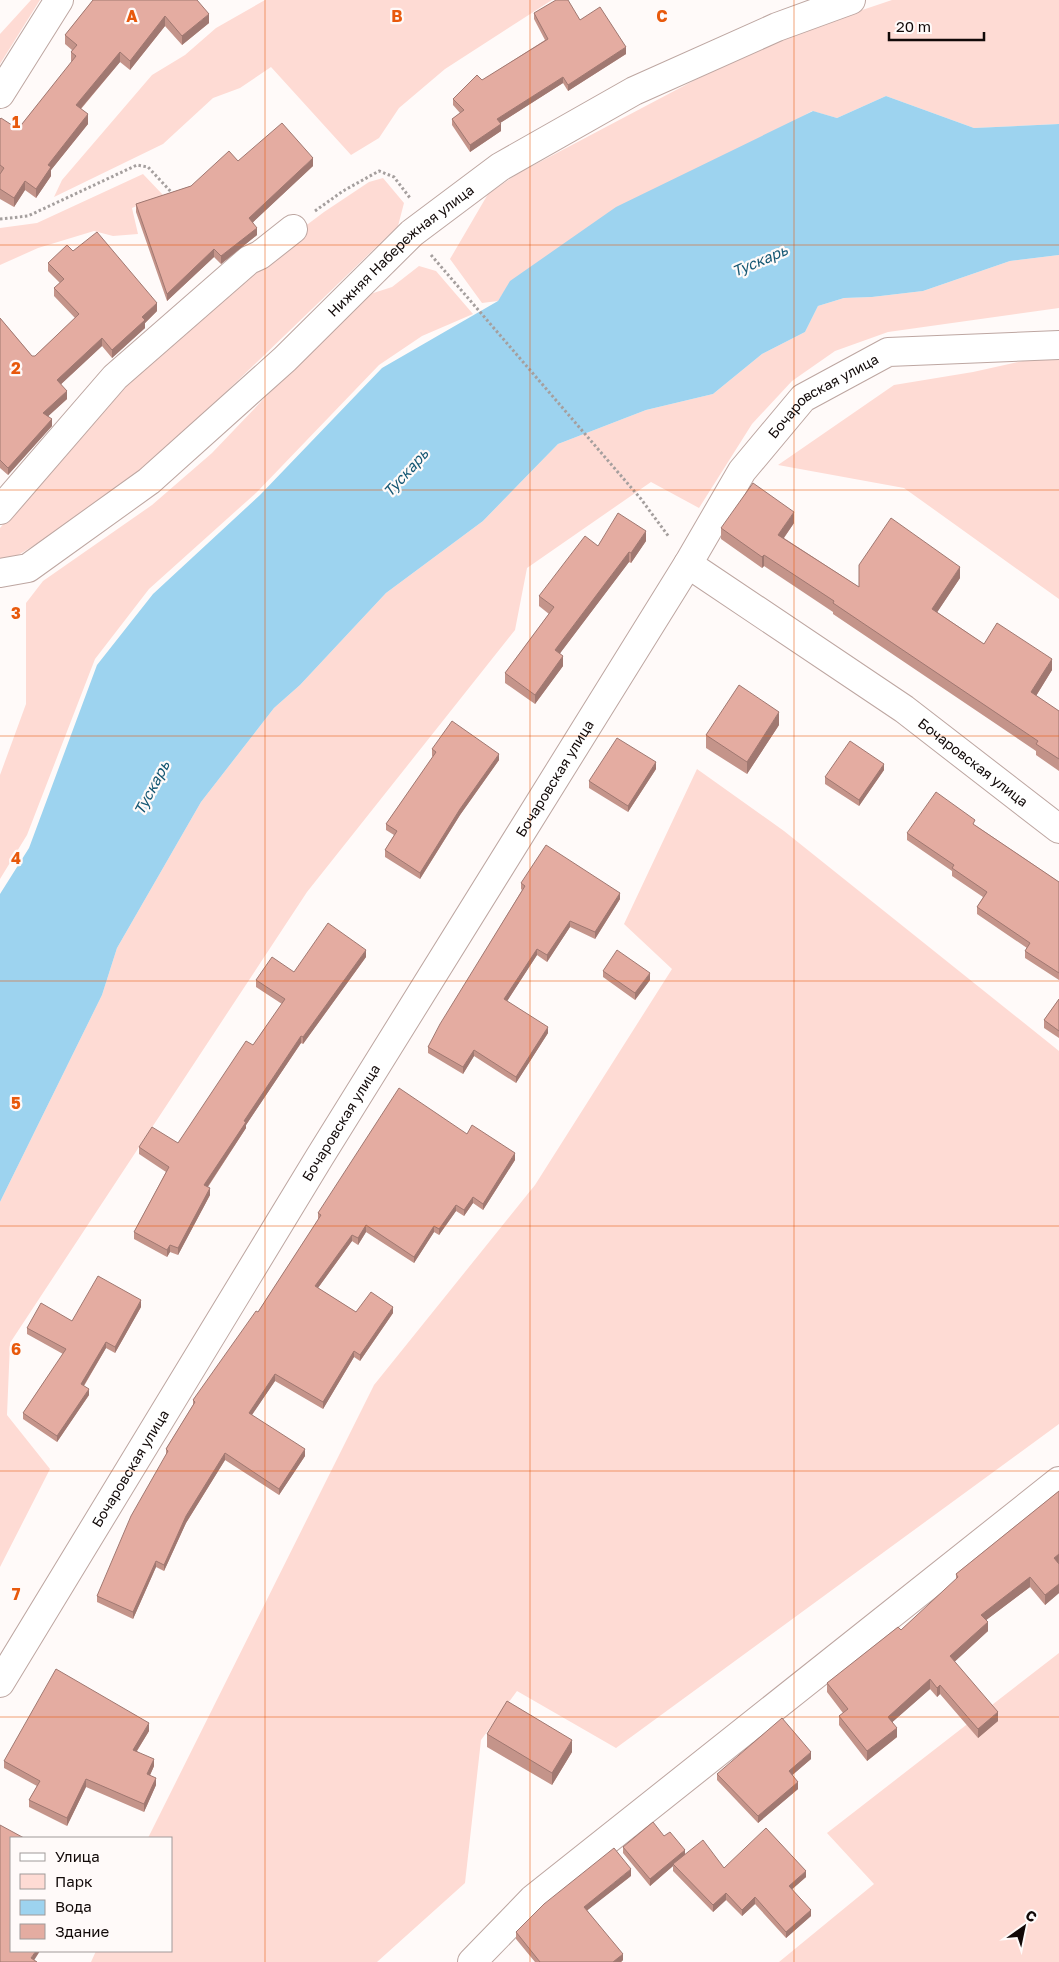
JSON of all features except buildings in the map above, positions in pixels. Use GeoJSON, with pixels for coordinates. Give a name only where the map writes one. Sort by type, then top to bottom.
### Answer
{"type":"FeatureCollection","features":[{"type":"Feature","properties":{"kind":"street"},"geometry":{"type":"LineString","coordinates":[[0,94],[59,0]]}},
{"type":"Feature","properties":{"kind":"street","name":"Нижняя Набережная улица"},"geometry":{"type":"LineString","coordinates":[[0,573],[28,568],[149,481],[285,359],[412,233],[500,167],[634,91],[777,27],[851,0]]}},
{"type":"Feature","properties":{"kind":"street"},"geometry":{"type":"LineString","coordinates":[[0,510],[115,377],[241,266],[294,229]]}},
{"type":"Feature","properties":{"kind":"street","name":"Бочаровская улица"},"geometry":{"type":"LineString","coordinates":[[0,1683],[319,1158],[688,564],[742,471],[803,398],[888,352],[1059,345]]}},
{"type":"Feature","properties":{"kind":"street","name":"Бочаровская улица"},"geometry":{"type":"LineString","coordinates":[[688,564],[904,709],[1059,829]]}},
{"type":"Feature","properties":{"kind":"street"},"geometry":{"type":"LineString","coordinates":[[472,1962],[533,1899],[1059,1481]]}},
{"type":"Feature","properties":{"kind":"path"},"geometry":{"type":"LineString","coordinates":[[0,219],[28,216],[137,165],[148,167],[179,199]]}},
{"type":"Feature","properties":{"kind":"path"},"geometry":{"type":"LineString","coordinates":[[294,229],[343,192],[379,171],[394,177],[411,200]]}},
{"type":"Feature","properties":{"kind":"path"},"geometry":{"type":"LineString","coordinates":[[428,251],[611,462],[641,499],[688,564]]}},
{"type":"Feature","properties":{"kind":"green space"},"geometry":{"type":"Polygon","coordinates":[[[31,0],[40,0],[0,64],[0,34],[31,0]]]}},
{"type":"Feature","properties":{"kind":"green space"},"geometry":{"type":"Polygon","coordinates":[[[265,0],[552,0],[445,69],[399,108],[379,138],[351,155],[271,67],[240,88],[213,98],[163,144],[54,197],[62,180],[152,75],[185,55],[216,28],[265,0]]]}},
{"type":"Feature","properties":{"kind":"green space"},"geometry":{"type":"Polygon","coordinates":[[[892,0],[1059,0],[1059,124],[974,128],[886,96],[837,118],[812,111],[511,281],[498,301],[482,303],[450,259],[488,194],[517,174],[767,42],[892,0]]]}},
{"type":"Feature","properties":{"kind":"green space"},"geometry":{"type":"Polygon","coordinates":[[[143,174],[163,195],[132,208],[138,234],[113,236],[94,231],[38,248],[0,265],[0,228],[37,223],[143,174]]]}},
{"type":"Feature","properties":{"kind":"green space"},"geometry":{"type":"Polygon","coordinates":[[[383,178],[404,203],[398,226],[143,472],[76,520],[10,560],[0,559],[0,528],[68,447],[130,382],[272,251],[324,212],[369,182],[383,178]]]}},
{"type":"Feature","properties":{"kind":"green space"},"geometry":{"type":"Polygon","coordinates":[[[1059,255],[1059,308],[888,332],[835,351],[792,381],[752,424],[699,508],[651,482],[527,568],[515,630],[307,892],[10,1343],[7,1415],[50,1469],[0,1567],[0,1202],[102,995],[117,948],[201,802],[274,708],[300,685],[386,593],[483,521],[558,444],[646,410],[713,394],[762,354],[805,332],[818,306],[844,298],[923,291],[1010,261],[1059,255]]]}},
{"type":"Feature","properties":{"kind":"green space"},"geometry":{"type":"Polygon","coordinates":[[[419,266],[436,271],[473,314],[422,336],[379,365],[257,492],[149,589],[95,659],[27,835],[0,879],[0,775],[26,704],[26,603],[43,581],[152,505],[212,453],[361,297],[392,287],[419,266]]]}},
{"type":"Feature","properties":{"kind":"green space"},"geometry":{"type":"Polygon","coordinates":[[[1059,353],[1059,599],[904,488],[778,465],[894,385],[973,372],[1059,353]]]}},
{"type":"Feature","properties":{"kind":"green space"},"geometry":{"type":"Polygon","coordinates":[[[697,769],[784,831],[1059,1051],[1059,1424],[616,1748],[517,1691],[481,1740],[465,1883],[377,1962],[91,1962],[96,1952],[172,1952],[172,1837],[148,1837],[374,1385],[535,1185],[672,969],[624,924],[697,769]]]}},
{"type":"Feature","properties":{"kind":"green space"},"geometry":{"type":"Polygon","coordinates":[[[1059,1653],[1059,1962],[779,1962],[874,1884],[827,1833],[1059,1653]]]}},
{"type":"Feature","properties":{"kind":"water","name":"Тускарь"},"geometry":{"type":"Polygon","coordinates":[[[886,96],[974,128],[1059,124],[1059,255],[1010,261],[923,291],[844,298],[818,306],[805,332],[762,354],[713,394],[646,410],[558,444],[483,521],[386,593],[300,685],[274,708],[201,802],[117,948],[102,995],[0,1202],[0,894],[29,848],[97,665],[153,594],[260,495],[382,368],[498,301],[510,281],[616,207],[813,111],[837,118],[886,96]]]}}]}
